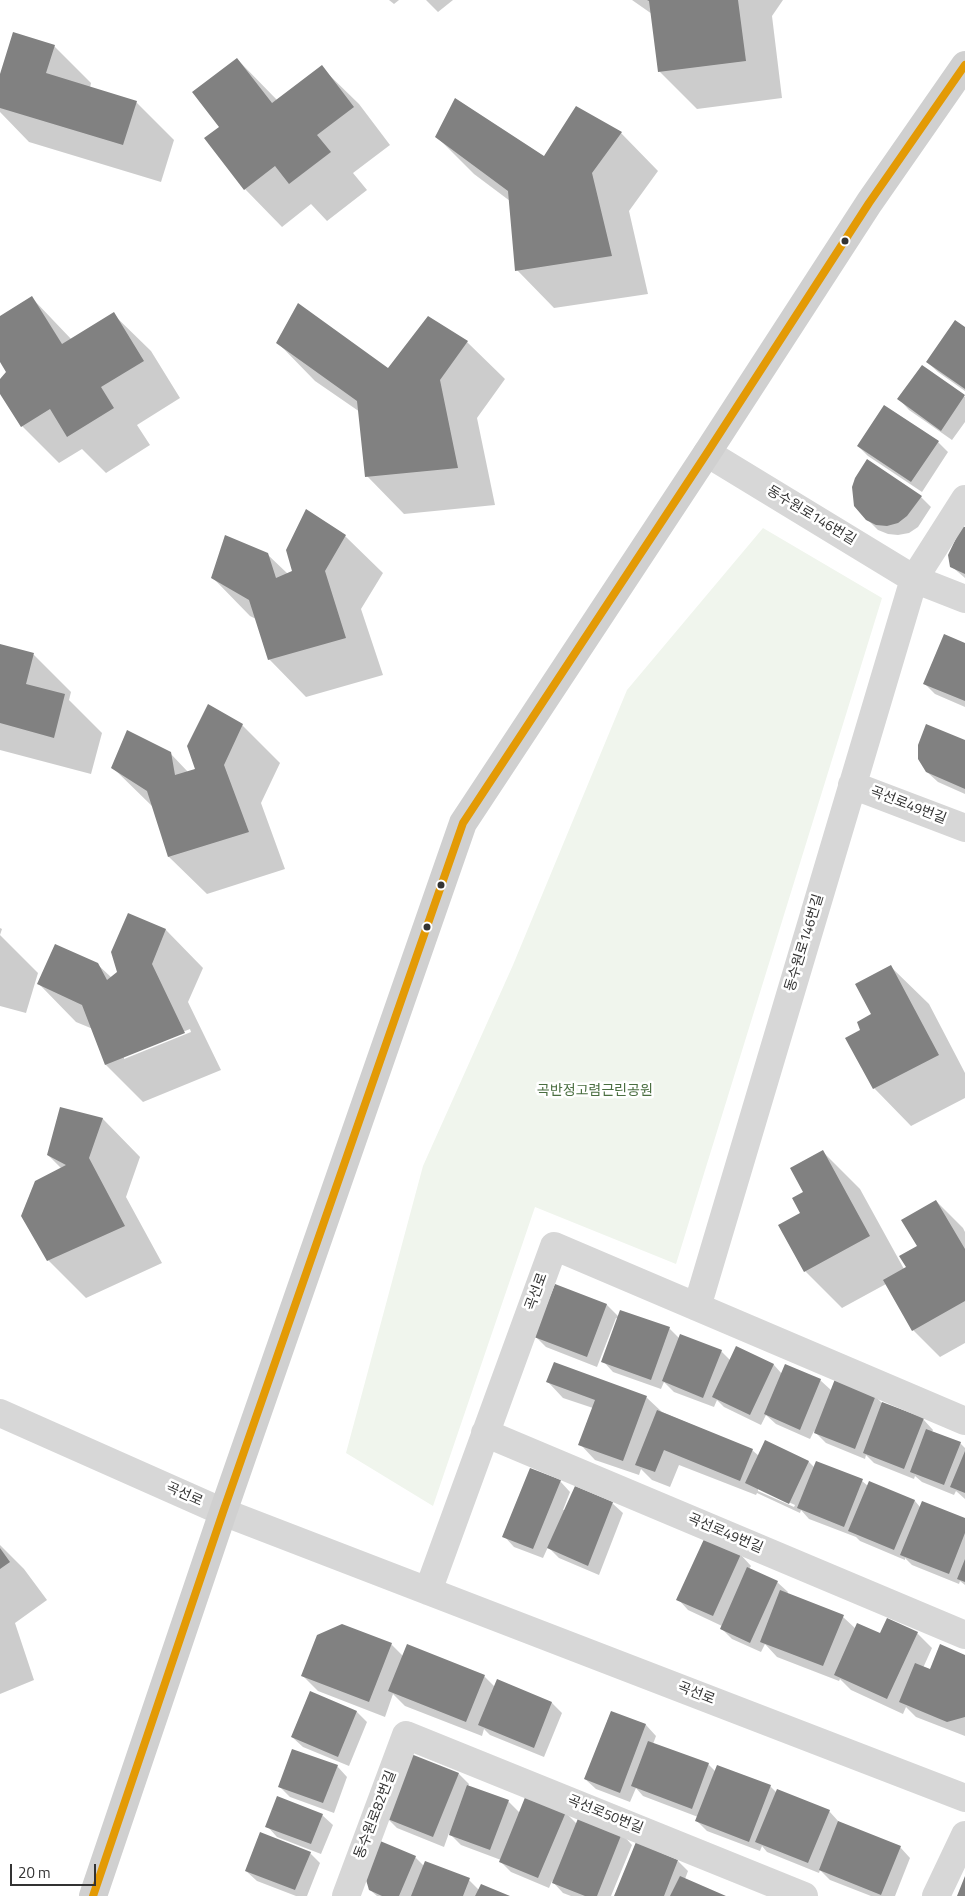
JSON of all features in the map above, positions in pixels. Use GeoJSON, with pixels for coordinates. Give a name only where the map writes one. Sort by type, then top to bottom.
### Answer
{"type":"FeatureCollection","features":[{"type":"Feature","properties":{"kind":"main road"},"geometry":{"type":"LineString","coordinates":[[93,1896],[223,1512],[463,823],[864,211],[965,65]]}},
{"type":"Feature","properties":{"kind":"street","name":"동수원로146번길"},"geometry":{"type":"LineString","coordinates":[[707,453],[914,579],[965,600]]}},
{"type":"Feature","properties":{"kind":"street","name":"동수원로146번길"},"geometry":{"type":"LineString","coordinates":[[697,1307],[914,579],[965,499]]}},
{"type":"Feature","properties":{"kind":"street","name":"곡선로49번길"},"geometry":{"type":"LineString","coordinates":[[852,785],[965,828]]}},
{"type":"Feature","properties":{"kind":"street","name":"곡선로"},"geometry":{"type":"LineString","coordinates":[[428,1591],[554,1246],[697,1307]]}},
{"type":"Feature","properties":{"kind":"street"},"geometry":{"type":"LineString","coordinates":[[697,1307],[965,1421]]}},
{"type":"Feature","properties":{"kind":"street","name":"곡선로"},"geometry":{"type":"LineString","coordinates":[[0,1413],[223,1512],[965,1798]]}},
{"type":"Feature","properties":{"kind":"street","name":"곡선로49번길"},"geometry":{"type":"LineString","coordinates":[[486,1433],[965,1635]]}},
{"type":"Feature","properties":{"kind":"street","name":"동수원로82번길"},"geometry":{"type":"LineString","coordinates":[[346,1896],[406,1735]]}},
{"type":"Feature","properties":{"kind":"street","name":"곡선로50번길"},"geometry":{"type":"LineString","coordinates":[[406,1735],[804,1896]]}},
{"type":"Feature","properties":{"kind":"street"},"geometry":{"type":"LineString","coordinates":[[936,1896],[965,1835]]}},
{"type":"Feature","properties":{"kind":"green space","name":"곡반정고렴근린공원"},"geometry":{"type":"Polygon","coordinates":[[[763,528],[882,598],[676,1264],[535,1207],[433,1506],[346,1453],[423,1166],[513,965],[627,690],[763,528]]]}},
{"type":"Feature","properties":{"kind":"building"},"geometry":{"type":"Polygon","coordinates":[[[647,0],[738,0],[746,61],[658,72],[649,1],[647,0]]]}},
{"type":"Feature","properties":{"kind":"building"},"geometry":{"type":"Polygon","coordinates":[[[13,32],[55,45],[46,73],[137,101],[123,145],[0,108],[0,74],[13,32]]]}},
{"type":"Feature","properties":{"kind":"building"},"geometry":{"type":"Polygon","coordinates":[[[237,58],[272,103],[322,65],[354,107],[317,135],[331,152],[289,184],[275,166],[244,190],[204,138],[219,127],[192,92],[237,58]]]}},
{"type":"Feature","properties":{"kind":"building"},"geometry":{"type":"Polygon","coordinates":[[[455,98],[544,156],[576,106],[622,132],[592,173],[612,256],[515,271],[508,191],[435,137],[455,98]]]}},
{"type":"Feature","properties":{"kind":"building"},"geometry":{"type":"Polygon","coordinates":[[[32,296],[62,344],[114,312],[144,361],[101,387],[114,408],[67,437],[50,409],[21,427],[0,394],[0,379],[6,372],[0,362],[0,316],[32,296]]]}},
{"type":"Feature","properties":{"kind":"building"},"geometry":{"type":"Polygon","coordinates":[[[298,303],[388,368],[428,316],[468,341],[440,380],[458,468],[365,477],[357,401],[276,343],[298,303]]]}},
{"type":"Feature","properties":{"kind":"building"},"geometry":{"type":"Polygon","coordinates":[[[955,320],[965,327],[965,389],[926,362],[955,320]]]}},
{"type":"Feature","properties":{"kind":"building"},"geometry":{"type":"Polygon","coordinates":[[[922,365],[965,395],[941,431],[897,399],[922,365]]]}},
{"type":"Feature","properties":{"kind":"building"},"geometry":{"type":"Polygon","coordinates":[[[884,405],[939,441],[911,482],[857,446],[884,405]]]}},
{"type":"Feature","properties":{"kind":"building"},"geometry":{"type":"Polygon","coordinates":[[[867,459],[922,496],[907,516],[898,523],[887,526],[876,525],[866,520],[854,506],[852,487],[855,478],[867,459]]]}},
{"type":"Feature","properties":{"kind":"building"},"geometry":{"type":"Polygon","coordinates":[[[306,509],[346,535],[325,571],[346,638],[268,660],[249,600],[211,578],[225,535],[268,553],[276,578],[292,571],[286,550],[306,509]]]}},
{"type":"Feature","properties":{"kind":"building"},"geometry":{"type":"Polygon","coordinates":[[[962,526],[965,527],[965,574],[950,567],[948,555],[962,526]]]}},
{"type":"Feature","properties":{"kind":"building"},"geometry":{"type":"Polygon","coordinates":[[[944,634],[965,643],[965,701],[923,684],[944,634]]]}},
{"type":"Feature","properties":{"kind":"building"},"geometry":{"type":"Polygon","coordinates":[[[0,644],[34,653],[26,684],[65,694],[54,738],[0,723],[0,644]]]}},
{"type":"Feature","properties":{"kind":"building"},"geometry":{"type":"Polygon","coordinates":[[[208,704],[243,724],[224,765],[249,832],[168,857],[147,791],[111,768],[127,730],[171,752],[175,775],[195,769],[187,746],[208,704]]]}},
{"type":"Feature","properties":{"kind":"building"},"geometry":{"type":"Polygon","coordinates":[[[926,724],[965,740],[965,789],[926,772],[918,759],[918,745],[926,724]]]}},
{"type":"Feature","properties":{"kind":"building"},"geometry":{"type":"Polygon","coordinates":[[[128,913],[166,929],[152,964],[185,1033],[105,1065],[82,1005],[37,984],[55,944],[98,963],[107,980],[117,972],[111,952],[128,913]]]}},
{"type":"Feature","properties":{"kind":"building"},"geometry":{"type":"Polygon","coordinates":[[[891,965],[939,1055],[873,1089],[845,1038],[860,1030],[857,1022],[871,1014],[855,984],[891,965]]]}},
{"type":"Feature","properties":{"kind":"building"},"geometry":{"type":"Polygon","coordinates":[[[60,1107],[103,1118],[89,1158],[125,1226],[47,1261],[21,1216],[35,1181],[66,1165],[47,1155],[60,1107]]]}},
{"type":"Feature","properties":{"kind":"building"},"geometry":{"type":"Polygon","coordinates":[[[823,1150],[870,1236],[804,1272],[778,1225],[800,1213],[792,1198],[803,1192],[790,1168],[823,1150]]]}},
{"type":"Feature","properties":{"kind":"building"},"geometry":{"type":"Polygon","coordinates":[[[936,1200],[965,1249],[965,1301],[912,1331],[883,1280],[906,1267],[899,1256],[917,1246],[901,1220],[936,1200]]]}},
{"type":"Feature","properties":{"kind":"building"},"geometry":{"type":"Polygon","coordinates":[[[555,1284],[607,1304],[587,1357],[534,1337],[555,1284]]]}},
{"type":"Feature","properties":{"kind":"building"},"geometry":{"type":"Polygon","coordinates":[[[620,1310],[670,1327],[651,1380],[601,1362],[620,1310]]]}},
{"type":"Feature","properties":{"kind":"building"},"geometry":{"type":"Polygon","coordinates":[[[680,1334],[722,1350],[703,1398],[662,1381],[680,1334]]]}},
{"type":"Feature","properties":{"kind":"building"},"geometry":{"type":"Polygon","coordinates":[[[736,1346],[774,1364],[750,1415],[712,1397],[736,1346]]]}},
{"type":"Feature","properties":{"kind":"building"},"geometry":{"type":"Polygon","coordinates":[[[554,1362],[647,1396],[623,1461],[578,1445],[595,1400],[546,1382],[554,1362]]]}},
{"type":"Feature","properties":{"kind":"building"},"geometry":{"type":"Polygon","coordinates":[[[785,1364],[821,1379],[800,1430],[764,1414],[785,1364]]]}},
{"type":"Feature","properties":{"kind":"building"},"geometry":{"type":"Polygon","coordinates":[[[835,1379],[876,1395],[855,1449],[814,1433],[835,1379]]]}},
{"type":"Feature","properties":{"kind":"building"},"geometry":{"type":"Polygon","coordinates":[[[882,1402],[924,1418],[904,1469],[863,1453],[882,1402]]]}},
{"type":"Feature","properties":{"kind":"building"},"geometry":{"type":"Polygon","coordinates":[[[657,1410],[753,1449],[740,1481],[664,1450],[655,1472],[635,1465],[657,1410]]]}},
{"type":"Feature","properties":{"kind":"building"},"geometry":{"type":"Polygon","coordinates":[[[926,1429],[961,1442],[944,1485],[910,1472],[926,1429]]]}},
{"type":"Feature","properties":{"kind":"building"},"geometry":{"type":"Polygon","coordinates":[[[765,1440],[809,1461],[789,1504],[745,1483],[765,1440]]]}},
{"type":"Feature","properties":{"kind":"building"},"geometry":{"type":"Polygon","coordinates":[[[965,1451],[965,1493],[950,1487],[965,1451]]]}},
{"type":"Feature","properties":{"kind":"building"},"geometry":{"type":"Polygon","coordinates":[[[816,1461],[863,1479],[844,1527],[797,1508],[816,1461]]]}},
{"type":"Feature","properties":{"kind":"building"},"geometry":{"type":"Polygon","coordinates":[[[530,1468],[561,1480],[533,1549],[502,1537],[530,1468]]]}},
{"type":"Feature","properties":{"kind":"building"},"geometry":{"type":"Polygon","coordinates":[[[869,1481],[915,1500],[894,1550],[848,1531],[869,1481]]]}},
{"type":"Feature","properties":{"kind":"building"},"geometry":{"type":"Polygon","coordinates":[[[575,1486],[613,1502],[588,1566],[547,1548],[575,1486]]]}},
{"type":"Feature","properties":{"kind":"building"},"geometry":{"type":"Polygon","coordinates":[[[922,1501],[965,1518],[965,1533],[949,1574],[900,1555],[922,1501]]]}},
{"type":"Feature","properties":{"kind":"building"},"geometry":{"type":"Polygon","coordinates":[[[705,1537],[741,1554],[713,1616],[676,1600],[705,1537]]]}},
{"type":"Feature","properties":{"kind":"building"},"geometry":{"type":"Polygon","coordinates":[[[0,1548],[10,1562],[0,1569],[0,1548]]]}},
{"type":"Feature","properties":{"kind":"building"},"geometry":{"type":"Polygon","coordinates":[[[965,1559],[965,1582],[957,1579],[965,1559]]]}},
{"type":"Feature","properties":{"kind":"building"},"geometry":{"type":"Polygon","coordinates":[[[747,1567],[778,1581],[750,1643],[720,1629],[747,1567]]]}},
{"type":"Feature","properties":{"kind":"building"},"geometry":{"type":"Polygon","coordinates":[[[780,1590],[844,1615],[823,1666],[760,1642],[780,1590]]]}},
{"type":"Feature","properties":{"kind":"building"},"geometry":{"type":"Polygon","coordinates":[[[887,1618],[918,1632],[887,1699],[834,1675],[857,1623],[880,1633],[887,1618]]]}},
{"type":"Feature","properties":{"kind":"building"},"geometry":{"type":"Polygon","coordinates":[[[342,1624],[392,1643],[369,1702],[301,1676],[317,1635],[342,1624]]]}},
{"type":"Feature","properties":{"kind":"building"},"geometry":{"type":"Polygon","coordinates":[[[407,1644],[485,1675],[466,1722],[388,1691],[407,1644]]]}},
{"type":"Feature","properties":{"kind":"building"},"geometry":{"type":"Polygon","coordinates":[[[940,1644],[965,1655],[965,1717],[947,1722],[899,1702],[915,1663],[930,1669],[940,1644]]]}},
{"type":"Feature","properties":{"kind":"building"},"geometry":{"type":"Polygon","coordinates":[[[497,1679],[552,1702],[534,1748],[478,1725],[497,1679]]]}},
{"type":"Feature","properties":{"kind":"building"},"geometry":{"type":"Polygon","coordinates":[[[310,1691],[357,1711],[338,1757],[291,1737],[310,1691]]]}},
{"type":"Feature","properties":{"kind":"building"},"geometry":{"type":"Polygon","coordinates":[[[611,1711],[646,1724],[620,1793],[584,1779],[611,1711]]]}},
{"type":"Feature","properties":{"kind":"building"},"geometry":{"type":"Polygon","coordinates":[[[648,1741],[709,1763],[692,1809],[631,1786],[648,1741]]]}},
{"type":"Feature","properties":{"kind":"building"},"geometry":{"type":"Polygon","coordinates":[[[292,1749],[338,1765],[323,1803],[278,1787],[292,1749]]]}},
{"type":"Feature","properties":{"kind":"building"},"geometry":{"type":"Polygon","coordinates":[[[411,1754],[459,1773],[433,1837],[385,1818],[411,1754]]]}},
{"type":"Feature","properties":{"kind":"building"},"geometry":{"type":"Polygon","coordinates":[[[717,1765],[771,1785],[749,1842],[695,1821],[717,1765]]]}},
{"type":"Feature","properties":{"kind":"building"},"geometry":{"type":"Polygon","coordinates":[[[467,1785],[509,1800],[490,1850],[449,1835],[467,1785]]]}},
{"type":"Feature","properties":{"kind":"building"},"geometry":{"type":"Polygon","coordinates":[[[777,1789],[830,1810],[808,1863],[755,1842],[777,1789]]]}},
{"type":"Feature","properties":{"kind":"building"},"geometry":{"type":"Polygon","coordinates":[[[526,1795],[566,1812],[538,1878],[499,1862],[526,1795]]]}},
{"type":"Feature","properties":{"kind":"building"},"geometry":{"type":"Polygon","coordinates":[[[277,1796],[323,1814],[311,1844],[265,1827],[277,1796]]]}},
{"type":"Feature","properties":{"kind":"building"},"geometry":{"type":"Polygon","coordinates":[[[579,1816],[622,1833],[597,1896],[585,1896],[552,1883],[579,1816]]]}},
{"type":"Feature","properties":{"kind":"building"},"geometry":{"type":"Polygon","coordinates":[[[838,1821],[901,1846],[881,1895],[819,1870],[838,1821]]]}},
{"type":"Feature","properties":{"kind":"building"},"geometry":{"type":"Polygon","coordinates":[[[260,1832],[311,1852],[295,1890],[245,1871],[260,1832]]]}},
{"type":"Feature","properties":{"kind":"building"},"geometry":{"type":"Polygon","coordinates":[[[373,1838],[416,1856],[399,1896],[382,1896],[369,1890],[362,1866],[373,1838]]]}},
{"type":"Feature","properties":{"kind":"building"},"geometry":{"type":"Polygon","coordinates":[[[636,1842],[678,1860],[664,1896],[614,1896],[636,1842]]]}},
{"type":"Feature","properties":{"kind":"building"},"geometry":{"type":"Polygon","coordinates":[[[425,1861],[470,1878],[463,1896],[411,1896],[425,1861]]]}},
{"type":"Feature","properties":{"kind":"building"},"geometry":{"type":"Polygon","coordinates":[[[680,1876],[726,1896],[670,1896],[680,1876]]]}},
{"type":"Feature","properties":{"kind":"building"},"geometry":{"type":"Polygon","coordinates":[[[965,1876],[965,1896],[957,1896],[965,1876]]]}},
{"type":"Feature","properties":{"kind":"building"},"geometry":{"type":"Polygon","coordinates":[[[481,1884],[510,1896],[475,1896],[481,1884]]]}},
{"type":"Feature","properties":{"kind":"transit line"},"geometry":{"type":"LineString","coordinates":[[93,1896],[223,1512],[463,823],[869,203],[965,65]]}}]}
